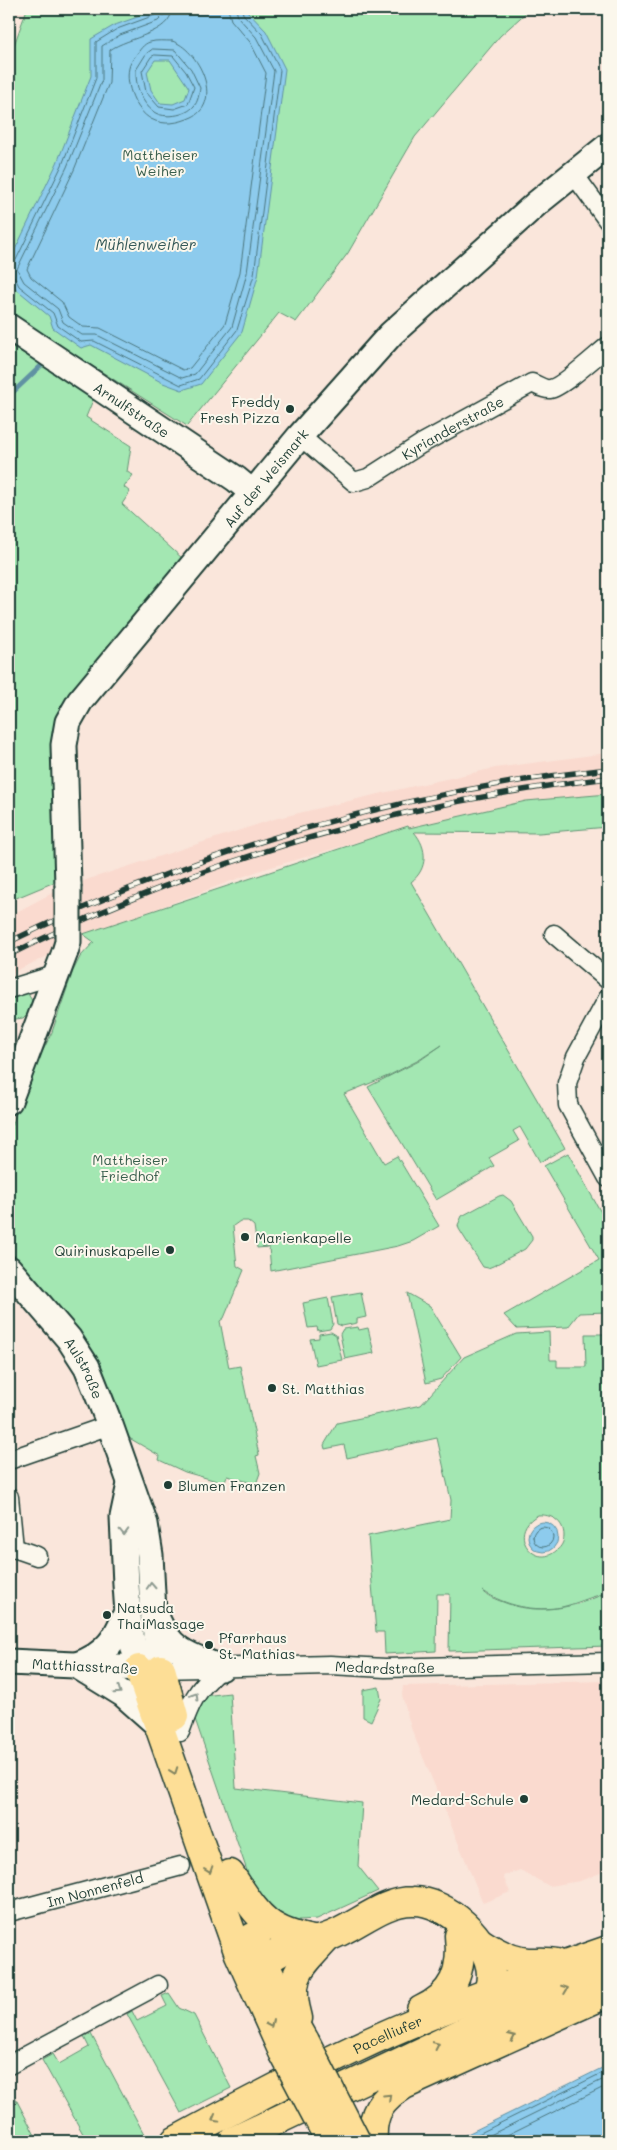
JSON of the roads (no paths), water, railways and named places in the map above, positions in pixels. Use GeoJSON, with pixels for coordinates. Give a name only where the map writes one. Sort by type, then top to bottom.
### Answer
{"type":"FeatureCollection","features":[{"type":"Feature","properties":{"kind":"main road"},"geometry":{"type":"LineString","coordinates":[[150,1669],[239,1954],[258,1995],[356,2141]]}},
{"type":"Feature","properties":{"kind":"main road"},"geometry":{"type":"LineString","coordinates":[[169,1729],[230,1874],[266,1966],[294,2047],[330,2141]]}},
{"type":"Feature","properties":{"kind":"main road"},"geometry":{"type":"LineString","coordinates":[[230,1874],[256,1912],[269,1925],[289,1935],[317,1944]]}},
{"type":"Feature","properties":{"kind":"main road"},"geometry":{"type":"LineString","coordinates":[[258,1995],[257,1977],[272,1956],[279,1952],[317,1944],[366,1917],[398,1903],[423,1902],[438,1906],[464,1924],[469,1938],[491,1972],[489,1992],[467,2044]]}},
{"type":"Feature","properties":{"kind":"main road"},"geometry":{"type":"LineString","coordinates":[[469,1938],[513,1959],[567,1964]]}},
{"type":"Feature","properties":{"kind":"main road"},"geometry":{"type":"LineString","coordinates":[[396,2031],[415,2012],[440,2000],[451,1985],[469,1938]]}},
{"type":"Feature","properties":{"kind":"main road"},"geometry":{"type":"LineString","coordinates":[[294,2047],[292,1989],[297,1973],[317,1944]]}},
{"type":"Feature","properties":{"kind":"main road","name":"Pacelliufer"},"geometry":{"type":"LineString","coordinates":[[175,2141],[355,2048],[489,1992],[608,1950]]}},
{"type":"Feature","properties":{"kind":"main road"},"geometry":{"type":"LineString","coordinates":[[239,1954],[252,1962],[266,1966]]}},
{"type":"Feature","properties":{"kind":"main road","name":"Pacelliufer"},"geometry":{"type":"LineString","coordinates":[[233,2141],[467,2044],[522,2006],[608,1972]]}},
{"type":"Feature","properties":{"kind":"main road"},"geometry":{"type":"LineString","coordinates":[[489,1992],[503,2000],[522,2006]]}},
{"type":"Feature","properties":{"kind":"main road"},"geometry":{"type":"LineString","coordinates":[[374,2141],[373,2130],[378,2109],[390,2094],[467,2044],[608,1993]]}},
{"type":"Feature","properties":{"kind":"street","name":"Auf der Weismark"},"geometry":{"type":"LineString","coordinates":[[62,963],[68,942],[64,745],[68,722],[80,701],[300,436],[391,334],[573,173],[608,146]]}},
{"type":"Feature","properties":{"kind":"street"},"geometry":{"type":"LineString","coordinates":[[573,173],[608,220]]}},
{"type":"Feature","properties":{"kind":"street","name":"Arnulfstraße"},"geometry":{"type":"LineString","coordinates":[[9,327],[236,479],[253,493]]}},
{"type":"Feature","properties":{"kind":"street","name":"Kyrianderstraße"},"geometry":{"type":"LineString","coordinates":[[300,436],[354,482],[368,478],[421,444],[532,382],[543,388],[551,389],[562,383],[608,346]]}},
{"type":"Feature","properties":{"kind":"street"},"geometry":{"type":"LineString","coordinates":[[554,934],[608,980]]}},
{"type":"Feature","properties":{"kind":"street"},"geometry":{"type":"LineString","coordinates":[[9,989],[62,963]]}},
{"type":"Feature","properties":{"kind":"street"},"geometry":{"type":"LineString","coordinates":[[9,1101],[62,963]]}},
{"type":"Feature","properties":{"kind":"street"},"geometry":{"type":"LineString","coordinates":[[608,998],[576,1057],[567,1083],[568,1105],[608,1178]]}},
{"type":"Feature","properties":{"kind":"street","name":"Aulstraße"},"geometry":{"type":"LineString","coordinates":[[9,1269],[69,1339],[87,1367],[145,1524],[150,1555],[154,1612],[150,1669]]}},
{"type":"Feature","properties":{"kind":"street"},"geometry":{"type":"LineString","coordinates":[[9,1460],[110,1425]]}},
{"type":"Feature","properties":{"kind":"street"},"geometry":{"type":"LineString","coordinates":[[130,1484],[123,1517],[129,1628],[150,1669]]}},
{"type":"Feature","properties":{"kind":"street"},"geometry":{"type":"LineString","coordinates":[[9,1497],[14,1548],[38,1556]]}},
{"type":"Feature","properties":{"kind":"street"},"geometry":{"type":"LineString","coordinates":[[76,1665],[95,1657],[110,1645],[128,1609]]}},
{"type":"Feature","properties":{"kind":"street"},"geometry":{"type":"LineString","coordinates":[[154,1612],[163,1634],[176,1648],[189,1657],[221,1668]]}},
{"type":"Feature","properties":{"kind":"street","name":"Matthiasstraße"},"geometry":{"type":"LineString","coordinates":[[9,1662],[150,1669]]}},
{"type":"Feature","properties":{"kind":"street","name":"Medardstraße"},"geometry":{"type":"LineString","coordinates":[[150,1669],[330,1665],[385,1668],[608,1662]]}},
{"type":"Feature","properties":{"kind":"street"},"geometry":{"type":"LineString","coordinates":[[76,1665],[123,1694],[169,1729],[190,1704],[201,1685],[221,1668]]}},
{"type":"Feature","properties":{"kind":"street","name":"Im Nonnenfeld"},"geometry":{"type":"LineString","coordinates":[[9,1912],[181,1866]]}},
{"type":"Feature","properties":{"kind":"street"},"geometry":{"type":"LineString","coordinates":[[11,2059],[158,1985]]}},
{"type":"Feature","properties":{"kind":"water","name":"Mühlenweiher"},"geometry":{"type":"Polygon","coordinates":[[[160,9],[245,9],[266,31],[285,69],[258,276],[242,332],[201,384],[182,390],[163,383],[91,345],[81,348],[53,328],[49,316],[15,288],[9,273],[9,262],[57,163],[91,76],[91,39],[115,25],[160,9]],[[155,60],[147,72],[151,90],[160,103],[173,104],[185,99],[189,88],[170,60],[155,60]]]}},
{"type":"Feature","properties":{"kind":"water"},"geometry":{"type":"Polygon","coordinates":[[[543,1522],[553,1527],[558,1537],[553,1547],[543,1552],[533,1547],[528,1537],[533,1527],[543,1522]]]}},
{"type":"Feature","properties":{"kind":"water"},"geometry":{"type":"Polygon","coordinates":[[[608,2065],[608,2141],[453,2141],[608,2065]]]}},
{"type":"Feature","properties":{"kind":"waterway"},"geometry":{"type":"LineString","coordinates":[[9,396],[45,362]]}},
{"type":"Feature","properties":{"kind":"railway"},"geometry":{"type":"LineString","coordinates":[[9,942],[80,909],[152,880],[226,853],[301,830],[377,809],[453,793],[530,779],[608,769]]}},
{"type":"Feature","properties":{"kind":"railway"},"geometry":{"type":"LineString","coordinates":[[9,955],[80,921],[152,891],[226,864],[301,840],[453,803],[530,789],[608,778]]}},
{"type":"Feature","properties":{"kind":"place","name":"Freddy Fresh Pizza"},"geometry":{"type":"Point","coordinates":[290,409]}},
{"type":"Feature","properties":{"kind":"place","name":"Marienkapelle"},"geometry":{"type":"Point","coordinates":[245,1237]}},
{"type":"Feature","properties":{"kind":"place","name":"Quirinuskapelle"},"geometry":{"type":"Point","coordinates":[170,1250]}},
{"type":"Feature","properties":{"kind":"place","name":"St. Matthias"},"geometry":{"type":"Point","coordinates":[272,1388]}},
{"type":"Feature","properties":{"kind":"place","name":"Blumen Franzen"},"geometry":{"type":"Point","coordinates":[168,1485]}},
{"type":"Feature","properties":{"kind":"place","name":"Natsuda ThaiMassage"},"geometry":{"type":"Point","coordinates":[107,1615]}},
{"type":"Feature","properties":{"kind":"place","name":"Pfarrhaus St. Mathias"},"geometry":{"type":"Point","coordinates":[209,1645]}},
{"type":"Feature","properties":{"kind":"place","name":"Medard-Schule"},"geometry":{"type":"Point","coordinates":[524,1799]}},
{"type":"Feature","properties":{"kind":"park label","name":"Mattheiser Weiher"},"geometry":{"type":"Point","coordinates":[160,162]}},
{"type":"Feature","properties":{"kind":"park label","name":"Mattheiser Friedhof"},"geometry":{"type":"Point","coordinates":[130,1168]}}]}
